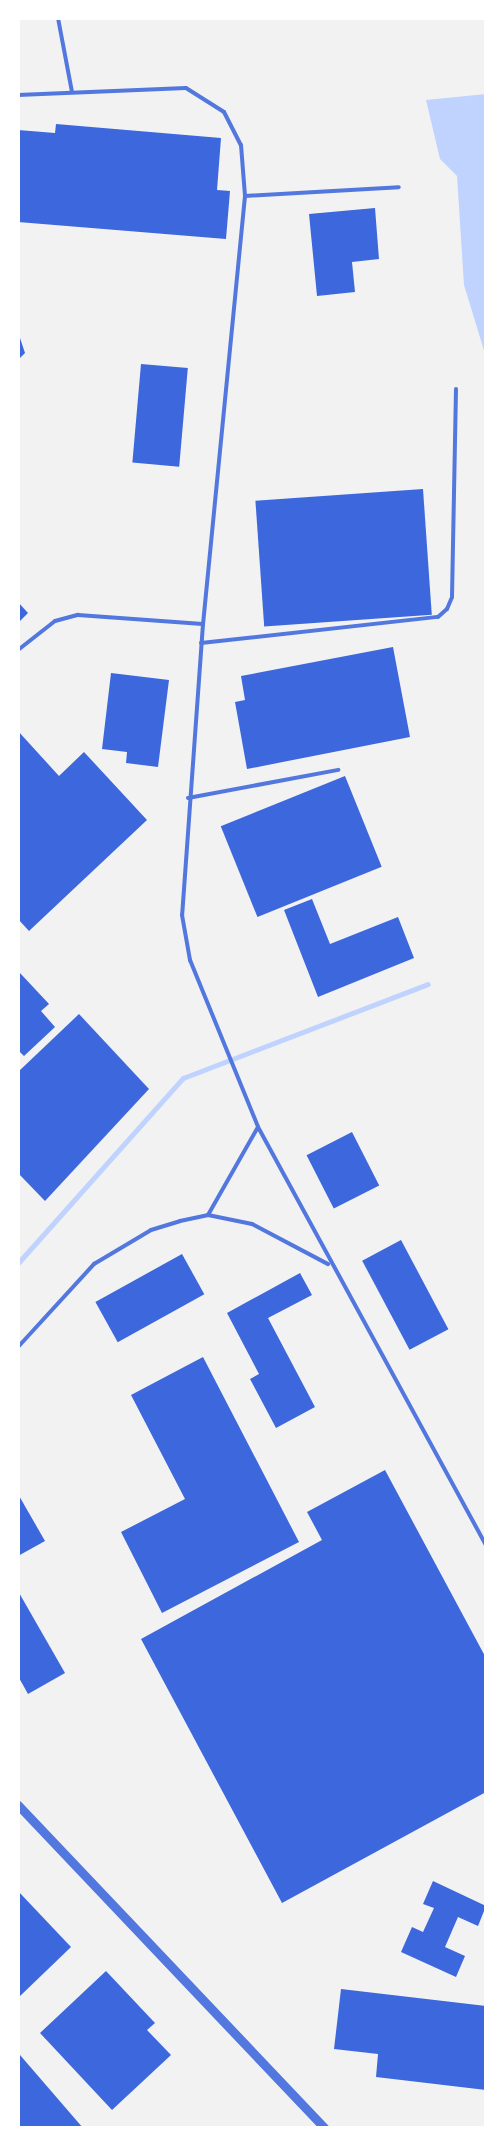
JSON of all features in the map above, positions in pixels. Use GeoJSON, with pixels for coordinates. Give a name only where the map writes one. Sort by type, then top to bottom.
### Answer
{"type":"FeatureCollection","features":[{"type":"Feature","properties":{"kind":"street"},"geometry":{"type":"LineString","coordinates":[[18,1805],[325,2128]]}},
{"type":"Feature","properties":{"kind":"lane"},"geometry":{"type":"LineString","coordinates":[[58,18],[72,92]]}},
{"type":"Feature","properties":{"kind":"lane"},"geometry":{"type":"LineString","coordinates":[[18,95],[176,86],[197,92],[233,123],[246,171],[245,196],[188,798],[182,915],[190,960],[258,1127],[329,1265],[486,1545]]}},
{"type":"Feature","properties":{"kind":"lane"},"geometry":{"type":"LineString","coordinates":[[245,196],[399,187]]}},
{"type":"Feature","properties":{"kind":"lane"},"geometry":{"type":"LineString","coordinates":[[201,643],[438,617],[447,609],[456,389]]}},
{"type":"Feature","properties":{"kind":"lane"},"geometry":{"type":"LineString","coordinates":[[18,650],[55,621],[78,615],[203,624]]}},
{"type":"Feature","properties":{"kind":"lane"},"geometry":{"type":"LineString","coordinates":[[188,798],[338,770]]}},
{"type":"Feature","properties":{"kind":"lane"},"geometry":{"type":"LineString","coordinates":[[208,1215],[258,1127]]}},
{"type":"Feature","properties":{"kind":"lane"},"geometry":{"type":"LineString","coordinates":[[18,1347],[75,1282],[120,1246],[151,1230],[208,1215],[283,1236],[329,1265]]}},
{"type":"Feature","properties":{"kind":"water"},"geometry":{"type":"Polygon","coordinates":[[[486,94],[486,357],[464,285],[457,176],[440,159],[426,100],[486,94]]]}},
{"type":"Feature","properties":{"kind":"building"},"geometry":{"type":"Polygon","coordinates":[[[56,124],[221,138],[217,190],[230,191],[226,239],[18,222],[18,130],[55,133],[56,124]]]}},
{"type":"Feature","properties":{"kind":"building"},"geometry":{"type":"Polygon","coordinates":[[[375,208],[379,259],[352,262],[355,292],[317,296],[309,214],[375,208]]]}},
{"type":"Feature","properties":{"kind":"building"},"geometry":{"type":"Polygon","coordinates":[[[18,332],[25,353],[18,360],[18,332]]]}},
{"type":"Feature","properties":{"kind":"building"},"geometry":{"type":"Polygon","coordinates":[[[141,364],[188,368],[179,467],[132,463],[141,364]]]}},
{"type":"Feature","properties":{"kind":"building"},"geometry":{"type":"Polygon","coordinates":[[[423,489],[432,615],[264,626],[255,501],[423,489]]]}},
{"type":"Feature","properties":{"kind":"building"},"geometry":{"type":"Polygon","coordinates":[[[18,602],[28,613],[18,623],[18,602]]]}},
{"type":"Feature","properties":{"kind":"building"},"geometry":{"type":"Polygon","coordinates":[[[393,647],[410,737],[247,769],[235,702],[245,700],[241,676],[393,647]]]}},
{"type":"Feature","properties":{"kind":"building"},"geometry":{"type":"Polygon","coordinates":[[[111,673],[169,680],[158,767],[126,763],[127,752],[102,749],[111,673]]]}},
{"type":"Feature","properties":{"kind":"building"},"geometry":{"type":"Polygon","coordinates":[[[18,731],[59,776],[84,752],[147,820],[29,931],[18,919],[18,731]]]}},
{"type":"Feature","properties":{"kind":"building"},"geometry":{"type":"Polygon","coordinates":[[[345,776],[382,867],[257,917],[221,826],[345,776]]]}},
{"type":"Feature","properties":{"kind":"building"},"geometry":{"type":"Polygon","coordinates":[[[312,899],[330,944],[398,917],[414,958],[318,997],[284,910],[312,899]]]}},
{"type":"Feature","properties":{"kind":"building"},"geometry":{"type":"Polygon","coordinates":[[[20,973],[49,1004],[41,1011],[55,1027],[24,1056],[18,1050],[20,973]]]}},
{"type":"Feature","properties":{"kind":"building"},"geometry":{"type":"Polygon","coordinates":[[[79,1014],[149,1089],[45,1201],[18,1173],[18,1072],[79,1014]]]}},
{"type":"Feature","properties":{"kind":"building"},"geometry":{"type":"Polygon","coordinates":[[[352,1132],[379,1185],[334,1209],[307,1155],[352,1132]]]}},
{"type":"Feature","properties":{"kind":"building"},"geometry":{"type":"Polygon","coordinates":[[[401,1240],[448,1329],[410,1350],[362,1261],[401,1240]]]}},
{"type":"Feature","properties":{"kind":"building"},"geometry":{"type":"Polygon","coordinates":[[[182,1254],[204,1294],[118,1342],[95,1302],[182,1254]]]}},
{"type":"Feature","properties":{"kind":"building"},"geometry":{"type":"Polygon","coordinates":[[[300,1273],[312,1295],[268,1318],[315,1407],[276,1428],[250,1379],[259,1374],[227,1313],[300,1273]]]}},
{"type":"Feature","properties":{"kind":"building"},"geometry":{"type":"Polygon","coordinates":[[[203,1357],[299,1542],[162,1613],[121,1532],[185,1499],[131,1395],[203,1357]]]}},
{"type":"Feature","properties":{"kind":"building"},"geometry":{"type":"Polygon","coordinates":[[[385,1470],[486,1658],[486,1792],[282,1903],[141,1639],[322,1540],[307,1512],[385,1470]]]}},
{"type":"Feature","properties":{"kind":"building"},"geometry":{"type":"Polygon","coordinates":[[[18,1494],[45,1541],[18,1556],[18,1494]]]}},
{"type":"Feature","properties":{"kind":"building"},"geometry":{"type":"Polygon","coordinates":[[[18,1591],[65,1673],[28,1694],[18,1676],[18,1591]]]}},
{"type":"Feature","properties":{"kind":"building"},"geometry":{"type":"Polygon","coordinates":[[[433,1881],[486,1906],[478,1926],[458,1917],[445,1947],[465,1956],[456,1977],[401,1952],[412,1927],[423,1932],[434,1908],[423,1904],[433,1881]]]}},
{"type":"Feature","properties":{"kind":"building"},"geometry":{"type":"Polygon","coordinates":[[[18,1891],[71,1947],[18,1998],[18,1891]]]}},
{"type":"Feature","properties":{"kind":"building"},"geometry":{"type":"Polygon","coordinates":[[[106,1971],[155,2023],[147,2030],[171,2055],[112,2110],[40,2033],[106,1971]]]}},
{"type":"Feature","properties":{"kind":"building"},"geometry":{"type":"Polygon","coordinates":[[[341,1989],[486,2006],[486,2090],[376,2077],[378,2054],[334,2049],[341,1989]]]}},
{"type":"Feature","properties":{"kind":"building"},"geometry":{"type":"Polygon","coordinates":[[[20,2055],[83,2128],[18,2128],[20,2055]]]}},
{"type":"Feature","properties":{"kind":"waterway"},"geometry":{"type":"LineString","coordinates":[[18,1263],[183,1078],[428,984]]}}]}
